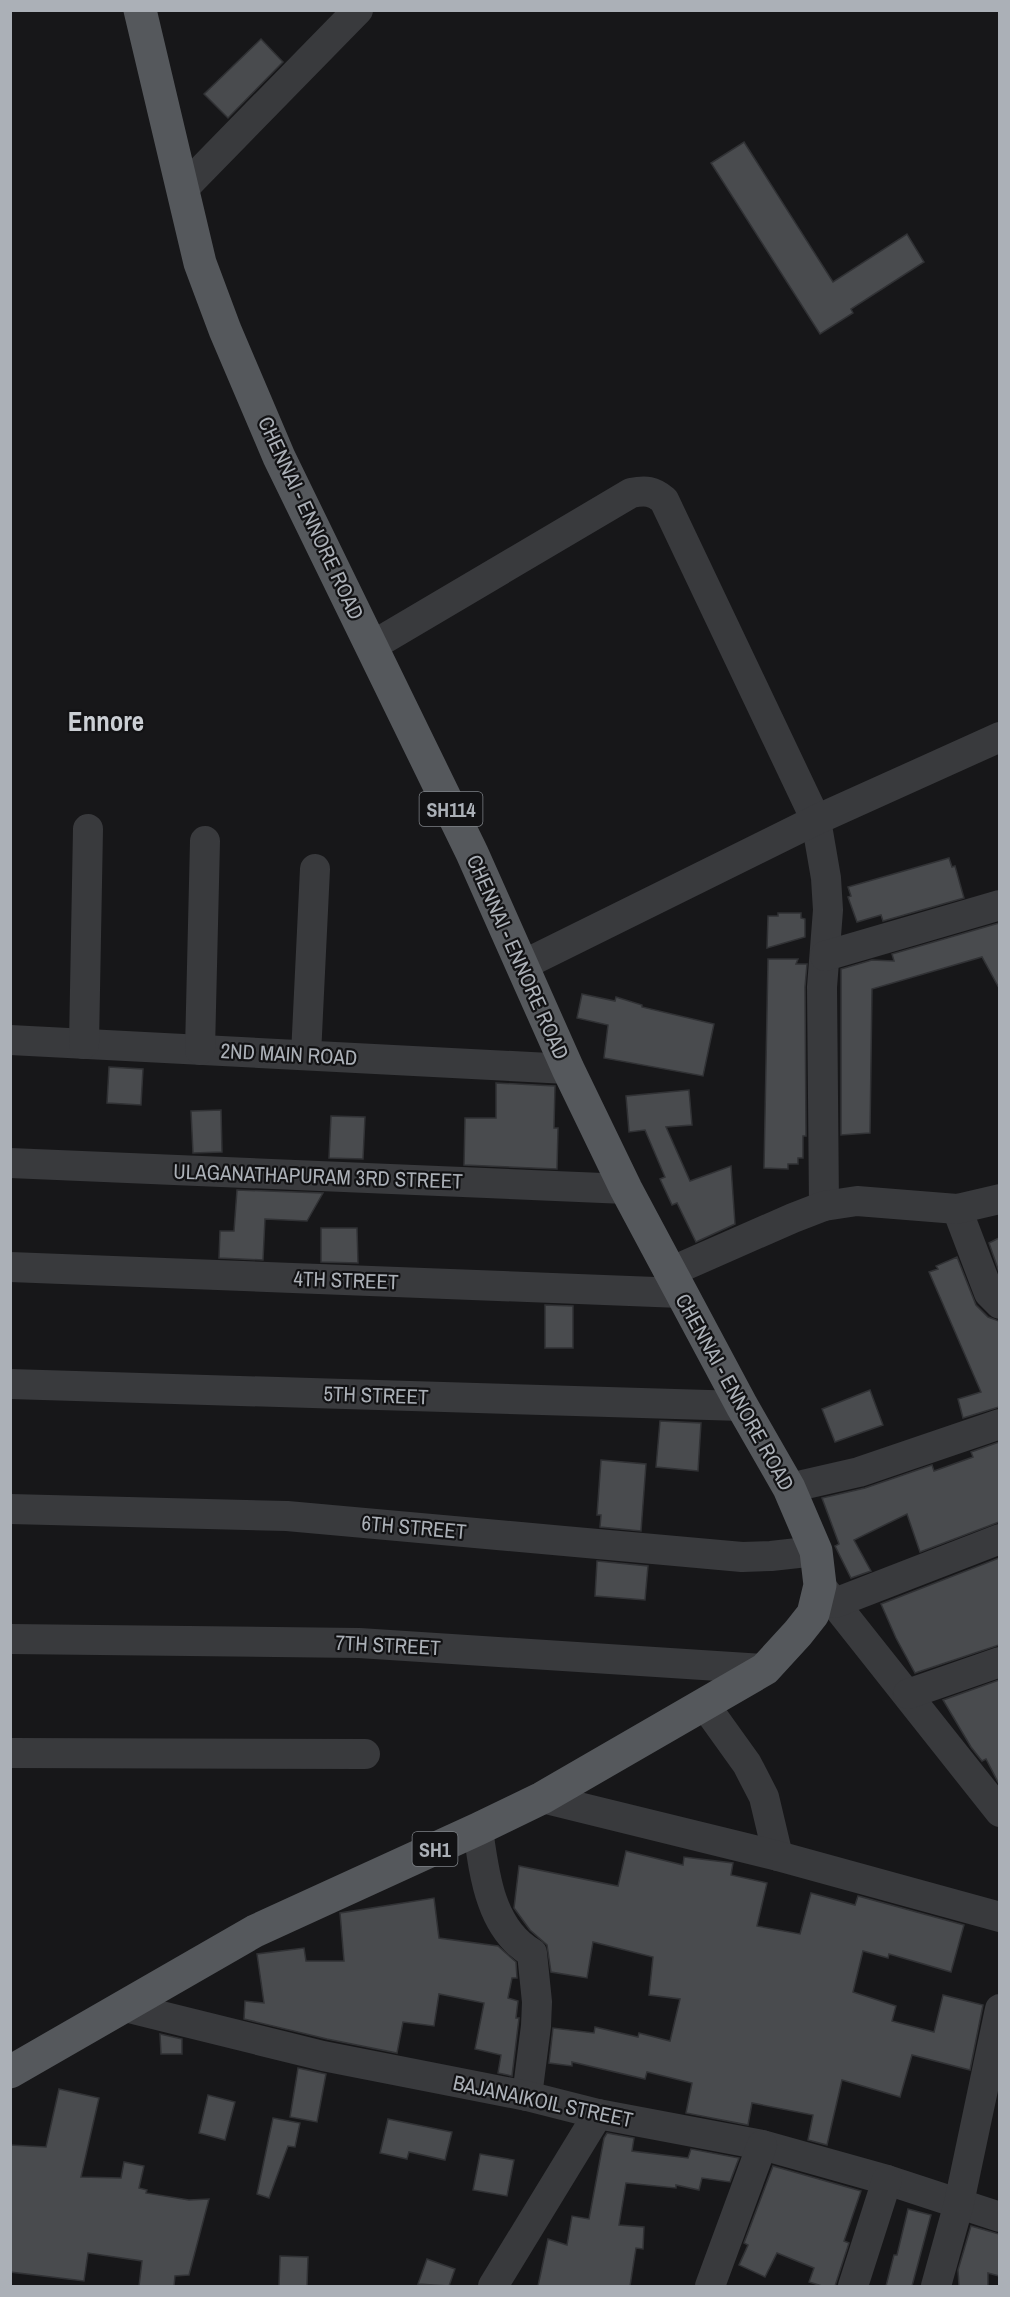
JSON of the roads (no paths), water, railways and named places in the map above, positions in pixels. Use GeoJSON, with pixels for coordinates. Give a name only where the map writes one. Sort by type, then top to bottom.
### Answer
{"type":"FeatureCollection","features":[{"type":"Feature","properties":{"kind":"main road","name":"CHENNAI - ENNORE ROAD"},"geometry":{"type":"LineString","coordinates":[[140,10],[200,263],[225,330],[279,457],[472,853],[568,1069],[626,1189],[742,1406],[789,1488],[816,1551],[828,1594]]}},
{"type":"Feature","properties":{"kind":"main road","name":"SH1"},"geometry":{"type":"LineString","coordinates":[[10,2072],[255,1931],[542,1798],[765,1669],[798,1634],[828,1594]]}},
{"type":"Feature","properties":{"kind":"street"},"geometry":{"type":"LineString","coordinates":[[183,189],[358,10]]}},
{"type":"Feature","properties":{"kind":"street"},"geometry":{"type":"LineString","coordinates":[[372,646],[631,493],[643,490],[654,492],[664,500],[816,820],[826,878],[828,910],[822,987],[824,1206]]}},
{"type":"Feature","properties":{"kind":"street"},"geometry":{"type":"LineString","coordinates":[[523,965],[816,820],[999,737]]}},
{"type":"Feature","properties":{"kind":"street"},"geometry":{"type":"LineString","coordinates":[[84,1044],[88,828]]}},
{"type":"Feature","properties":{"kind":"street"},"geometry":{"type":"LineString","coordinates":[[200,1050],[206,841]]}},
{"type":"Feature","properties":{"kind":"street"},"geometry":{"type":"LineString","coordinates":[[306,1055],[315,869]]}},
{"type":"Feature","properties":{"kind":"street"},"geometry":{"type":"LineString","coordinates":[[825,956],[999,905]]}},
{"type":"Feature","properties":{"kind":"street","name":"2ND MAIN ROAD"},"geometry":{"type":"LineString","coordinates":[[10,1040],[568,1069]]}},
{"type":"Feature","properties":{"kind":"street","name":"ULAGANATHAPURAM 3RD STREET"},"geometry":{"type":"LineString","coordinates":[[10,1163],[626,1189]]}},
{"type":"Feature","properties":{"kind":"street"},"geometry":{"type":"LineString","coordinates":[[675,1282],[793,1218],[824,1206],[857,1201],[957,1209],[999,1199]]}},
{"type":"Feature","properties":{"kind":"street"},"geometry":{"type":"LineString","coordinates":[[957,1209],[989,1293],[999,1304]]}},
{"type":"Feature","properties":{"kind":"street","name":"4TH STREET"},"geometry":{"type":"LineString","coordinates":[[10,1267],[675,1282]]}},
{"type":"Feature","properties":{"kind":"street","name":"5TH STREET"},"geometry":{"type":"LineString","coordinates":[[10,1384],[742,1406]]}},
{"type":"Feature","properties":{"kind":"street"},"geometry":{"type":"LineString","coordinates":[[789,1488],[859,1472],[999,1424]]}},
{"type":"Feature","properties":{"kind":"street","name":"6TH STREET"},"geometry":{"type":"LineString","coordinates":[[10,1509],[287,1516],[742,1557],[816,1551]]}},
{"type":"Feature","properties":{"kind":"street"},"geometry":{"type":"LineString","coordinates":[[999,1539],[828,1594],[908,1694],[988,1779],[999,1812]]}},
{"type":"Feature","properties":{"kind":"street","name":"7TH STREET"},"geometry":{"type":"LineString","coordinates":[[10,1639],[359,1642],[765,1669]]}},
{"type":"Feature","properties":{"kind":"street"},"geometry":{"type":"LineString","coordinates":[[908,1694],[999,1662]]}},
{"type":"Feature","properties":{"kind":"street"},"geometry":{"type":"LineString","coordinates":[[704,1704],[747,1764],[764,1797],[778,1856]]}},
{"type":"Feature","properties":{"kind":"street"},"geometry":{"type":"LineString","coordinates":[[10,1753],[366,1754]]}},
{"type":"Feature","properties":{"kind":"street"},"geometry":{"type":"LineString","coordinates":[[542,1798],[778,1856],[999,1917]]}},
{"type":"Feature","properties":{"kind":"street"},"geometry":{"type":"LineString","coordinates":[[478,1829],[483,1869],[500,1923],[521,1947],[532,1953],[537,2026],[527,2096]]}},
{"type":"Feature","properties":{"kind":"street","name":"BAJANAIKOIL STREET"},"geometry":{"type":"LineString","coordinates":[[124,2007],[323,2056],[527,2096],[598,2114],[762,2145],[887,2180],[999,2217]]}},
{"type":"Feature","properties":{"kind":"street"},"geometry":{"type":"LineString","coordinates":[[936,2286],[959,2203],[999,2009]]}},
{"type":"Feature","properties":{"kind":"street"},"geometry":{"type":"LineString","coordinates":[[493,2286],[598,2114]]}},
{"type":"Feature","properties":{"kind":"street"},"geometry":{"type":"LineString","coordinates":[[710,2286],[762,2145]]}},
{"type":"Feature","properties":{"kind":"street"},"geometry":{"type":"LineString","coordinates":[[853,2286],[887,2180]]}},
{"type":"Feature","properties":{"kind":"district","name":"Ennore"},"geometry":{"type":"Point","coordinates":[106,721]}}]}
